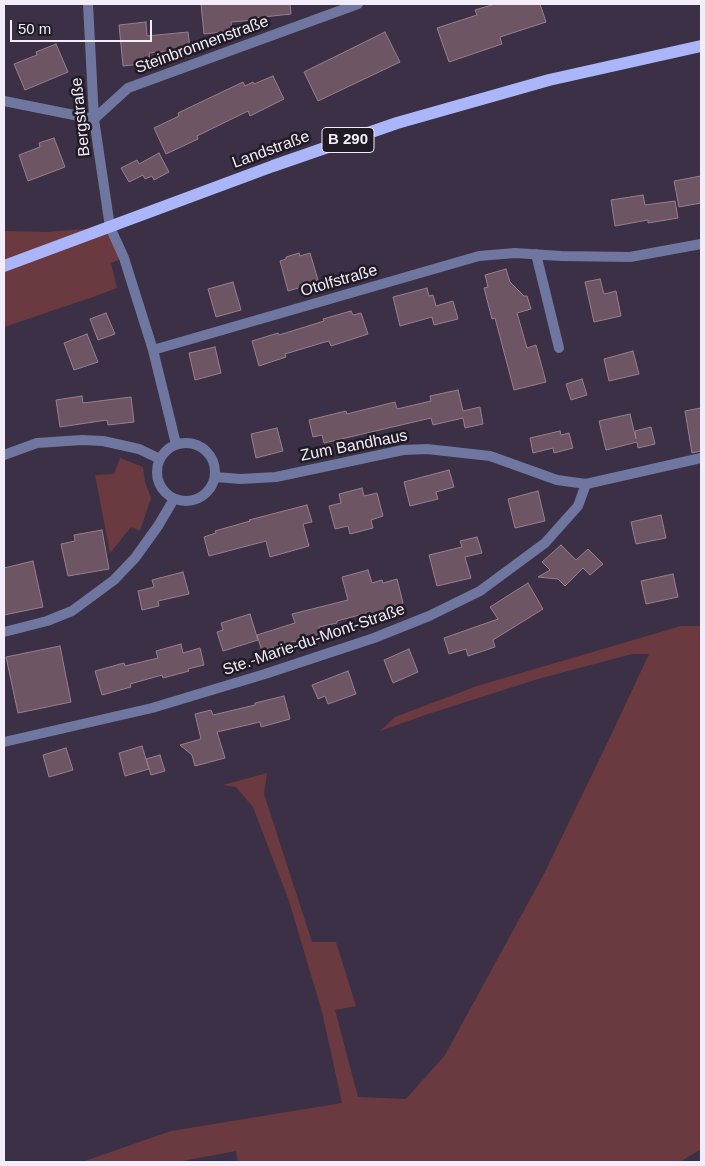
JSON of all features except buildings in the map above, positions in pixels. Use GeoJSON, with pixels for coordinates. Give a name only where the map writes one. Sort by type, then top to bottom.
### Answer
{"type":"FeatureCollection","features":[{"type":"Feature","properties":{"kind":"main road","name":"Landstraße"},"geometry":{"type":"LineString","coordinates":[[4,266],[272,166],[397,123],[549,80],[701,46]]}},
{"type":"Feature","properties":{"kind":"street","name":"Bergstraße"},"geometry":{"type":"LineString","coordinates":[[88,4],[94,119],[110,227]]}},
{"type":"Feature","properties":{"kind":"street","name":"Steinbronnenstraße"},"geometry":{"type":"LineString","coordinates":[[94,119],[128,88],[358,4]]}},
{"type":"Feature","properties":{"kind":"street"},"geometry":{"type":"LineString","coordinates":[[4,101],[94,119]]}},
{"type":"Feature","properties":{"kind":"street"},"geometry":{"type":"LineString","coordinates":[[110,227],[124,258],[153,350],[176,444]]}},
{"type":"Feature","properties":{"kind":"street","name":"Otolfstraße"},"geometry":{"type":"LineString","coordinates":[[153,350],[478,256],[515,252],[561,256],[630,258],[701,244]]}},
{"type":"Feature","properties":{"kind":"street"},"geometry":{"type":"LineString","coordinates":[[536,254],[559,348]]}},
{"type":"Feature","properties":{"kind":"street"},"geometry":{"type":"LineString","coordinates":[[4,455],[37,443],[82,440],[103,441],[139,449],[160,459]]}},
{"type":"Feature","properties":{"kind":"street"},"geometry":{"type":"LineString","coordinates":[[186,442],[196,444],[211,457],[215,466],[215,477],[212,485],[199,498],[191,501],[182,501],[167,494],[158,482],[157,466],[160,459],[164,453],[176,444],[186,442]]}},
{"type":"Feature","properties":{"kind":"street","name":"Zum Bandhaus"},"geometry":{"type":"LineString","coordinates":[[215,477],[241,479],[276,476],[403,450],[427,449],[490,456],[557,480],[586,484],[701,458]]}},
{"type":"Feature","properties":{"kind":"street","name":"Ste.-Marie-du-Mont-Straße"},"geometry":{"type":"LineString","coordinates":[[4,742],[152,708],[265,674],[374,638],[429,616],[480,591],[545,543],[578,506],[586,484]]}},
{"type":"Feature","properties":{"kind":"street"},"geometry":{"type":"LineString","coordinates":[[4,632],[46,621],[72,611],[114,580],[135,558],[158,526],[174,498]]}},
{"type":"Feature","properties":{"kind":"shaded area"},"geometry":{"type":"Polygon","coordinates":[[[110,227],[124,258],[111,263],[117,288],[4,327],[4,231],[46,232],[110,227]]]}},
{"type":"Feature","properties":{"kind":"shaded area"},"geometry":{"type":"Polygon","coordinates":[[[120,458],[143,467],[145,482],[151,498],[140,531],[131,527],[110,553],[95,475],[114,474],[120,458]]]}},
{"type":"Feature","properties":{"kind":"shaded area"},"geometry":{"type":"Polygon","coordinates":[[[681,626],[701,626],[701,1149],[680,1162],[238,1162],[236,1151],[177,1162],[82,1162],[171,1131],[342,1103],[322,1012],[289,901],[253,807],[236,787],[223,785],[267,773],[264,794],[312,942],[336,942],[356,1006],[335,1010],[358,1097],[406,1099],[445,1055],[545,872],[649,654],[632,654],[538,679],[380,731],[395,717],[477,686],[681,626]]]}}]}
